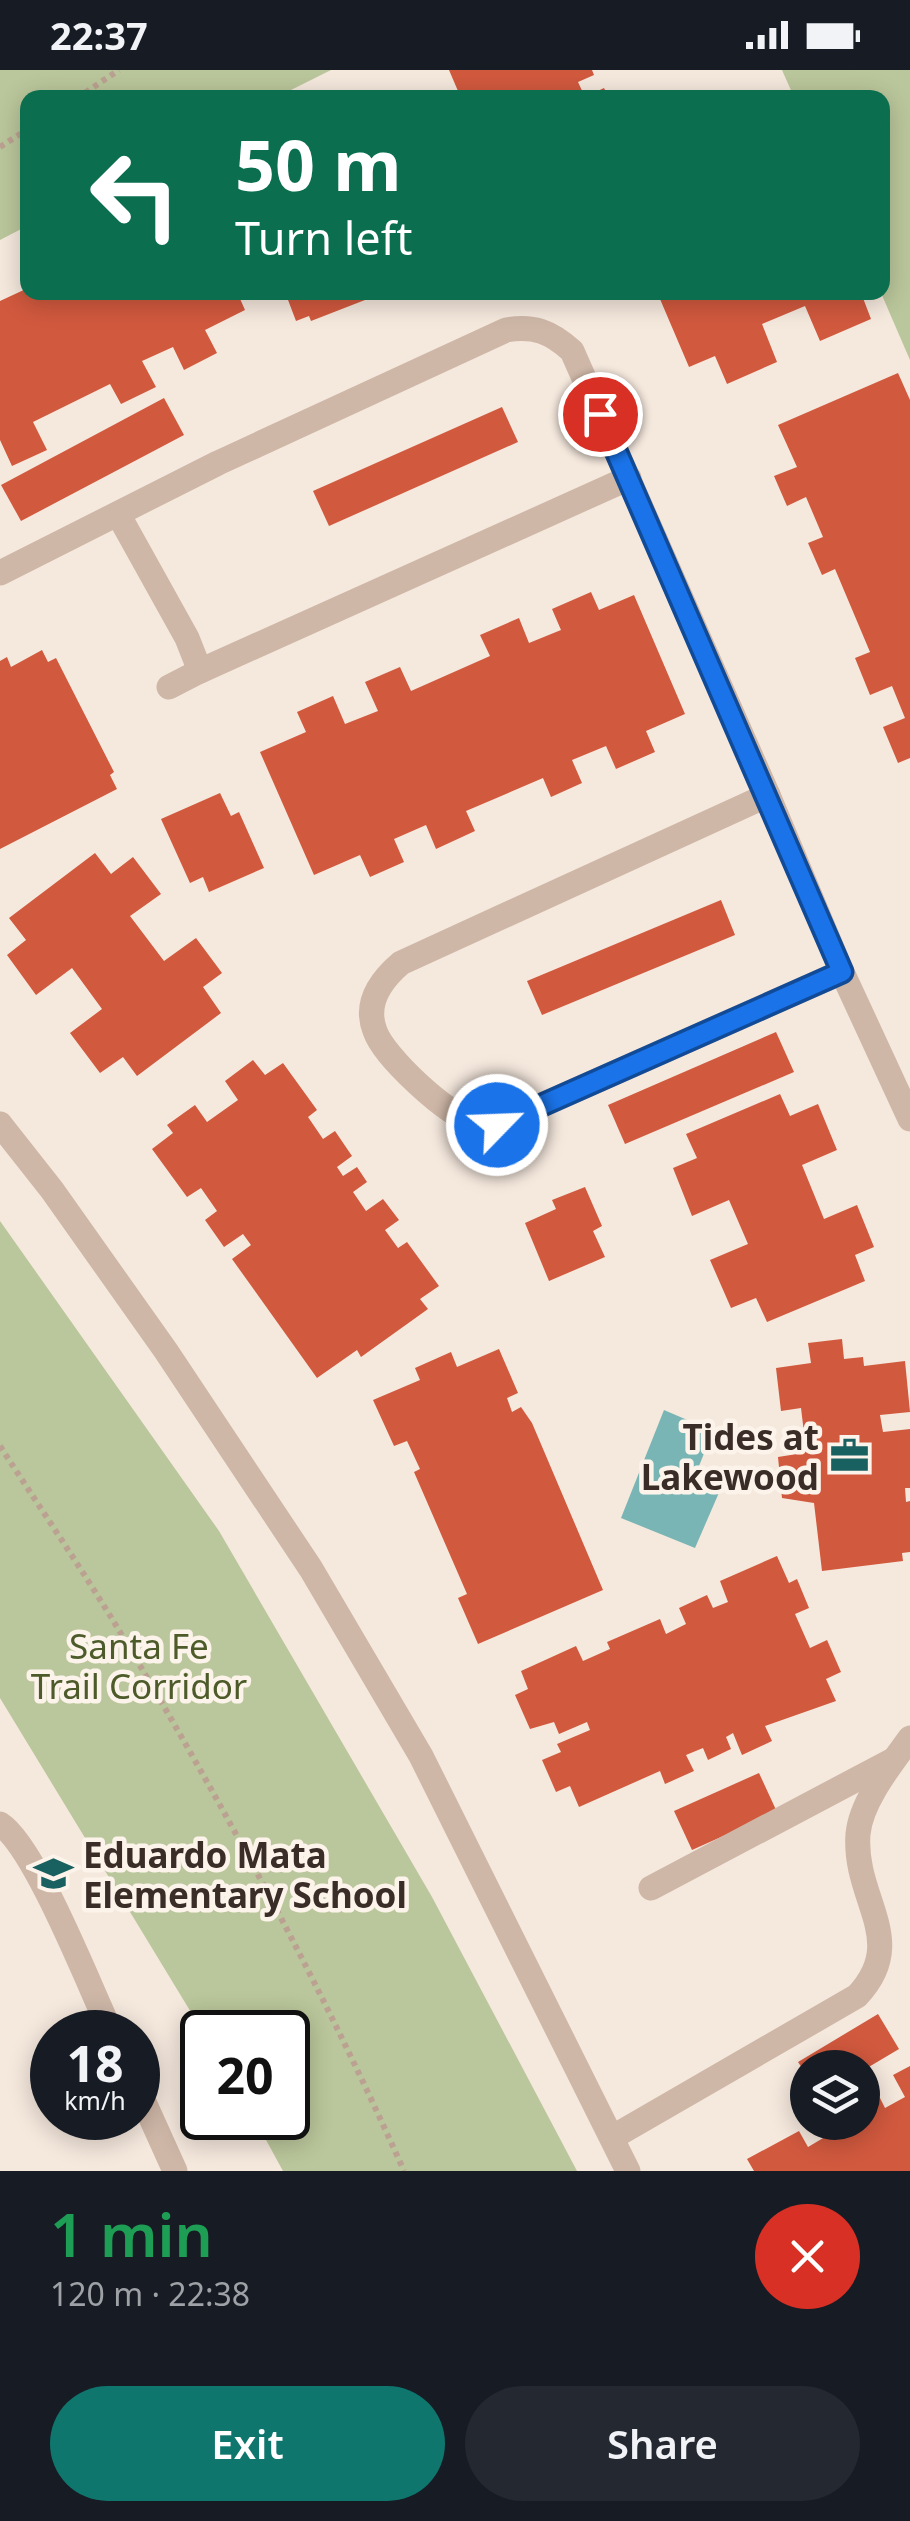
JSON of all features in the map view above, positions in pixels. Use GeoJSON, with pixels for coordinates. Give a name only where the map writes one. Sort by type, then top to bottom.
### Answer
{"type":"FeatureCollection","features":[{"type":"Feature","properties":{"kind":"lane"},"geometry":{"type":"LineString","coordinates":[[0,574],[218,464],[506,330],[528,326],[554,336],[572,350],[842,972],[910,1119]]}},
{"type":"Feature","properties":{"kind":"lane"},"geometry":{"type":"LineString","coordinates":[[168,687],[628,478]]}},
{"type":"Feature","properties":{"kind":"lane"},"geometry":{"type":"LineString","coordinates":[[118,514],[188,638],[200,671]]}},
{"type":"Feature","properties":{"kind":"lane"},"geometry":{"type":"LineString","coordinates":[[768,795],[401,962],[382,980],[372,1005],[374,1031],[406,1071],[441,1102],[471,1122],[497,1125],[842,972]]}},
{"type":"Feature","properties":{"kind":"lane"},"geometry":{"type":"LineString","coordinates":[[0,1124],[52,1190],[166,1351],[311,1568],[421,1756],[628,2171]]}},
{"type":"Feature","properties":{"kind":"lane"},"geometry":{"type":"LineString","coordinates":[[613,2137],[857,1996],[876,1981],[889,1956],[890,1934],[874,1902],[858,1833],[868,1804],[905,1748]]}},
{"type":"Feature","properties":{"kind":"lane"},"geometry":{"type":"LineString","coordinates":[[651,1888],[905,1748]]}},
{"type":"Feature","properties":{"kind":"lane"},"geometry":{"type":"LineString","coordinates":[[0,1824],[12,1832],[33,1864],[101,2010]]}},
{"type":"Feature","properties":{"kind":"lane"},"geometry":{"type":"LineString","coordinates":[[160,2136],[176,2171]]}},
{"type":"Feature","properties":{"kind":"path"},"geometry":{"type":"LineString","coordinates":[[89,90],[119,70]]}},
{"type":"Feature","properties":{"kind":"path"},"geometry":{"type":"LineString","coordinates":[[0,1446],[118,1629],[238,1837],[352,2052],[404,2171]]}},
{"type":"Feature","properties":{"kind":"green space"},"geometry":{"type":"Polygon","coordinates":[[[0,70],[331,70],[291,90],[20,90],[20,230],[0,240],[0,70]]]}},
{"type":"Feature","properties":{"kind":"green space"},"geometry":{"type":"Polygon","coordinates":[[[782,70],[910,70],[910,360],[884,300],[890,300],[890,90],[791,90],[782,70]]]}},
{"type":"Feature","properties":{"kind":"green space","name":"Santa Fe Trail Corridor"},"geometry":{"type":"Polygon","coordinates":[[[0,1221],[219,1531],[432,1897],[577,2171],[283,2171],[266,2140],[310,2140],[310,2010],[190,2010],[0,1698],[0,1221]]]}},
{"type":"Feature","properties":{"kind":"water"},"geometry":{"type":"Polygon","coordinates":[[[664,1410],[713,1431],[695,1476],[721,1488],[695,1548],[621,1518],[664,1410]]]}},
{"type":"Feature","properties":{"kind":"building"},"geometry":{"type":"Polygon","coordinates":[[[449,70],[592,70],[594,75],[578,82],[582,90],[458,90],[449,70]]]}},
{"type":"Feature","properties":{"kind":"building"},"geometry":{"type":"Polygon","coordinates":[[[20,292],[20,300],[241,300],[245,310],[205,330],[217,353],[184,370],[173,347],[142,361],[156,387],[121,404],[110,384],[33,422],[47,450],[12,466],[0,440],[0,301],[20,292]]]}},
{"type":"Feature","properties":{"kind":"building"},"geometry":{"type":"Polygon","coordinates":[[[288,300],[365,300],[311,321],[309,316],[296,321],[288,300]]]}},
{"type":"Feature","properties":{"kind":"building"},"geometry":{"type":"Polygon","coordinates":[[[660,300],[864,300],[871,319],[820,341],[805,306],[762,324],[777,362],[727,384],[715,356],[689,367],[660,300]]]}},
{"type":"Feature","properties":{"kind":"building"},"geometry":{"type":"Polygon","coordinates":[[[898,373],[910,400],[910,758],[898,763],[883,727],[905,718],[892,686],[870,695],[855,658],[870,652],[835,569],[822,575],[808,543],[823,537],[806,497],[787,506],[774,476],[797,467],[778,425],[898,373]]]}},
{"type":"Feature","properties":{"kind":"building"},"geometry":{"type":"Polygon","coordinates":[[[164,398],[184,435],[21,521],[1,485],[164,398]]]}},
{"type":"Feature","properties":{"kind":"building"},"geometry":{"type":"Polygon","coordinates":[[[502,407],[518,442],[329,526],[313,491],[502,407]]]}},
{"type":"Feature","properties":{"kind":"building"},"geometry":{"type":"Polygon","coordinates":[[[591,592],[599,610],[634,595],[685,714],[646,731],[655,752],[616,769],[606,746],[572,760],[582,783],[551,797],[543,778],[466,811],[475,831],[436,849],[426,825],[394,839],[404,862],[370,877],[360,855],[314,875],[260,752],[306,732],[297,712],[333,696],[345,724],[378,711],[365,682],[400,667],[411,691],[490,656],[480,635],[519,618],[529,643],[561,630],[552,609],[591,592]]]}},
{"type":"Feature","properties":{"kind":"building"},"geometry":{"type":"Polygon","coordinates":[[[42,650],[48,662],[56,658],[114,772],[110,775],[117,789],[0,849],[0,661],[7,657],[11,667],[42,650]]]}},
{"type":"Feature","properties":{"kind":"building"},"geometry":{"type":"Polygon","coordinates":[[[220,793],[231,816],[239,812],[264,868],[209,892],[203,877],[190,883],[161,819],[220,793]]]}},
{"type":"Feature","properties":{"kind":"building"},"geometry":{"type":"Polygon","coordinates":[[[95,853],[111,874],[133,857],[161,894],[130,916],[164,961],[196,938],[222,973],[203,987],[221,1013],[137,1076],[123,1057],[100,1073],[70,1033],[102,1009],[72,968],[36,995],[7,955],[26,940],[9,918],[95,853]]]}},
{"type":"Feature","properties":{"kind":"building"},"geometry":{"type":"Polygon","coordinates":[[[721,900],[735,935],[542,1015],[527,981],[721,900]]]}},
{"type":"Feature","properties":{"kind":"building"},"geometry":{"type":"Polygon","coordinates":[[[776,1032],[794,1072],[625,1144],[608,1105],[776,1032]]]}},
{"type":"Feature","properties":{"kind":"building"},"geometry":{"type":"Polygon","coordinates":[[[253,1060],[265,1075],[283,1063],[317,1110],[308,1117],[323,1139],[335,1131],[352,1156],[337,1167],[343,1176],[357,1167],[367,1182],[353,1192],[366,1211],[383,1199],[399,1220],[385,1230],[398,1248],[407,1242],[439,1286],[420,1299],[428,1309],[361,1357],[357,1350],[317,1378],[232,1259],[251,1245],[243,1234],[224,1247],[205,1220],[217,1211],[201,1188],[187,1197],[152,1149],[173,1133],[167,1125],[195,1105],[207,1122],[238,1100],[225,1081],[253,1060]]]}},
{"type":"Feature","properties":{"kind":"building"},"geometry":{"type":"Polygon","coordinates":[[[780,1094],[790,1116],[818,1104],[837,1150],[802,1165],[824,1219],[857,1205],[874,1247],[855,1255],[865,1281],[767,1322],[756,1298],[731,1308],[710,1260],[748,1244],[729,1200],[692,1216],[673,1168],[697,1158],[686,1134],[780,1094]]]}},
{"type":"Feature","properties":{"kind":"building"},"geometry":{"type":"Polygon","coordinates":[[[585,1187],[602,1226],[593,1231],[605,1257],[549,1281],[525,1223],[556,1209],[552,1200],[585,1187]]]}},
{"type":"Feature","properties":{"kind":"building","name":"Tides at Lakewood"},"geometry":{"type":"Polygon","coordinates":[[[842,1339],[844,1359],[863,1357],[864,1366],[905,1361],[910,1412],[880,1415],[883,1432],[910,1429],[910,1488],[905,1488],[906,1502],[910,1501],[910,1552],[902,1553],[903,1561],[822,1571],[814,1503],[782,1498],[778,1457],[797,1454],[796,1442],[805,1441],[801,1408],[781,1411],[776,1368],[811,1363],[808,1343],[842,1339]]]}},
{"type":"Feature","properties":{"kind":"building"},"geometry":{"type":"Polygon","coordinates":[[[499,1349],[518,1393],[507,1398],[512,1412],[521,1407],[532,1423],[603,1590],[478,1644],[458,1598],[467,1594],[414,1472],[420,1469],[407,1441],[394,1446],[373,1400],[420,1380],[415,1368],[451,1352],[457,1367],[499,1349]]]}},
{"type":"Feature","properties":{"kind":"building"},"geometry":{"type":"Polygon","coordinates":[[[777,1556],[789,1583],[797,1579],[809,1608],[795,1614],[810,1648],[827,1640],[841,1672],[826,1679],[836,1701],[765,1726],[772,1741],[742,1755],[733,1733],[726,1737],[731,1749],[708,1760],[703,1748],[686,1755],[694,1771],[665,1784],[660,1771],[579,1807],[570,1786],[556,1792],[542,1760],[561,1752],[557,1744],[590,1730],[587,1722],[559,1734],[554,1722],[530,1729],[515,1695],[528,1689],[521,1671],[576,1646],[583,1661],[610,1649],[607,1642],[660,1619],[666,1634],[686,1624],[679,1608],[707,1595],[713,1608],[728,1602],[720,1581],[777,1556]]]}},
{"type":"Feature","properties":{"kind":"building"},"geometry":{"type":"Polygon","coordinates":[[[759,1773],[777,1812],[692,1850],[674,1811],[759,1773]]]}},
{"type":"Feature","properties":{"kind":"building"},"geometry":{"type":"Polygon","coordinates":[[[878,2014],[899,2049],[880,2060],[880,2050],[818,2050],[878,2014]]]}},
{"type":"Feature","properties":{"kind":"building"},"geometry":{"type":"Polygon","coordinates":[[[910,2066],[910,2171],[754,2171],[747,2159],[790,2136],[790,2140],[804,2140],[808,2147],[820,2140],[880,2140],[880,2098],[885,2108],[905,2097],[893,2075],[910,2066]]]}},
{"type":"Feature","properties":{"kind":"place","name":"Tides at Lakewood"},"geometry":{"type":"Point","coordinates":[849,1456]}},
{"type":"Feature","properties":{"kind":"place","name":"Eduardo Mata Elementary School"},"geometry":{"type":"Point","coordinates":[53,1874]}},
{"type":"Feature","properties":{"kind":"route"},"geometry":{"type":"LineString","coordinates":[[497,1125],[842,972],[600,414]]}}]}
